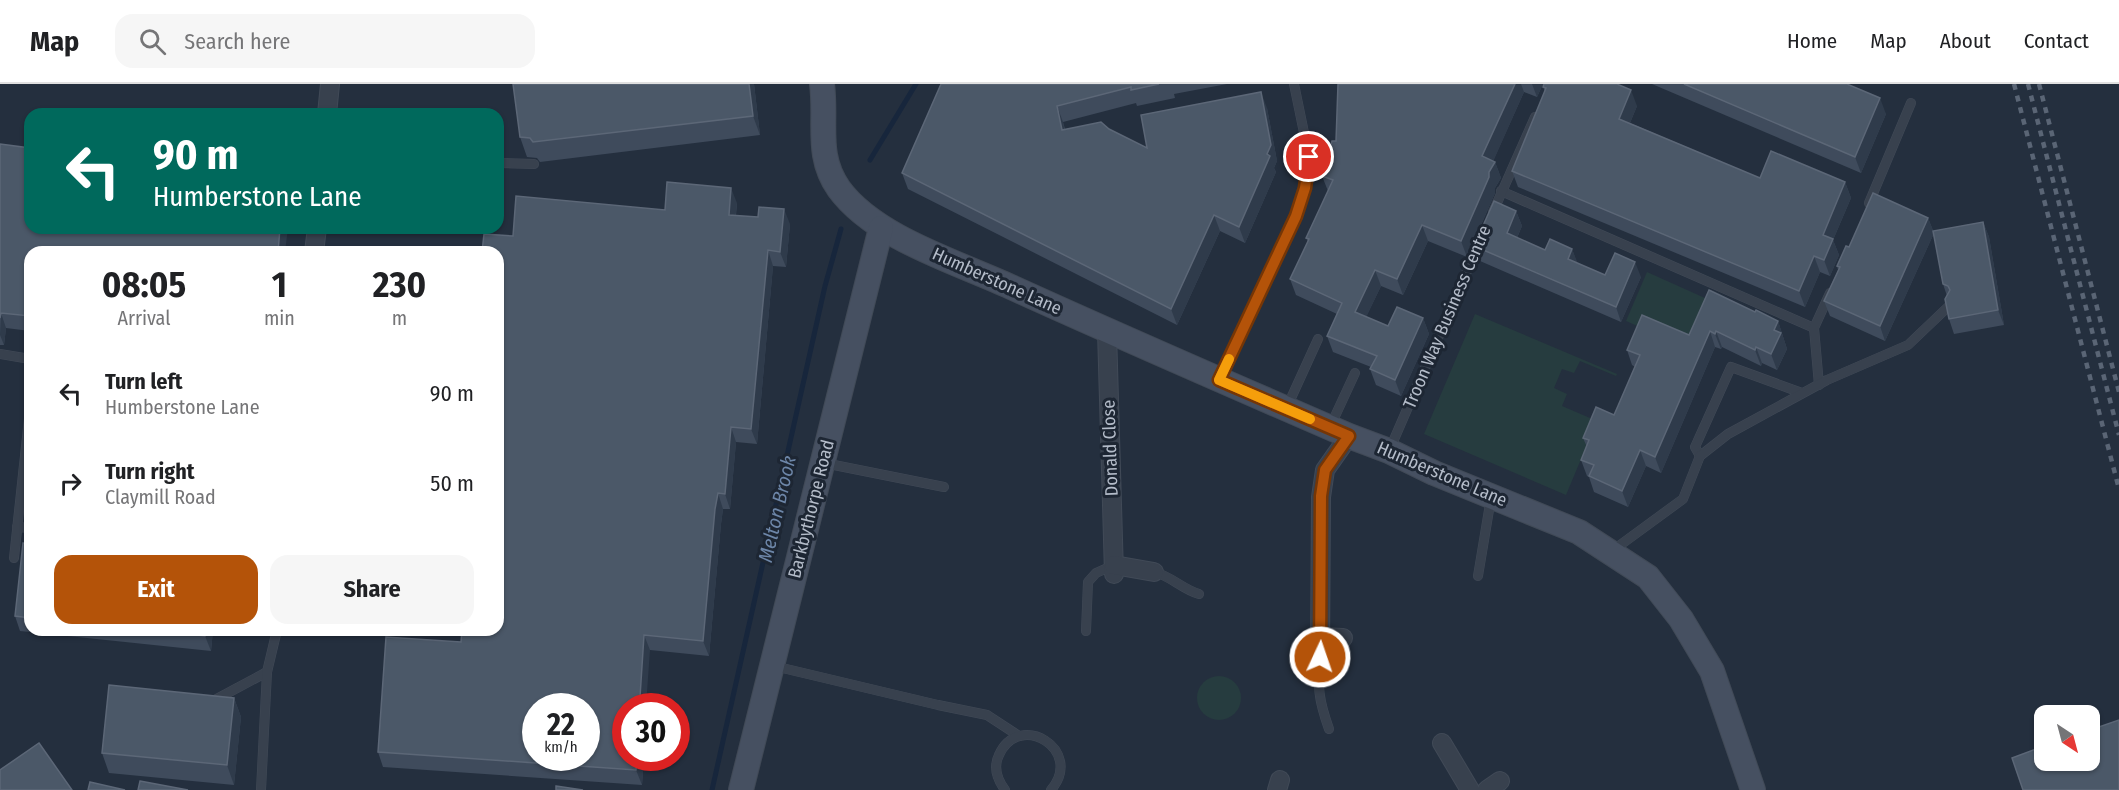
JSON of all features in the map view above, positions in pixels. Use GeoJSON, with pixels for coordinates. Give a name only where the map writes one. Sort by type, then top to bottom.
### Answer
{"type":"FeatureCollection","features":[{"type":"Feature","properties":{"kind":"street"},"geometry":{"type":"LineString","coordinates":[[328,108],[330,84]]}},
{"type":"Feature","properties":{"kind":"street","name":"Humberstone Lane"},"geometry":{"type":"LineString","coordinates":[[827,91],[822,147],[828,171],[848,198],[881,228],[1219,380],[1389,451],[1434,473],[1579,532],[1648,577],[1681,619],[1712,671],[1753,790]]}},
{"type":"Feature","properties":{"kind":"street","name":"Barkbythorpe Road"},"geometry":{"type":"LineString","coordinates":[[741,790],[881,228]]}},
{"type":"Feature","properties":{"kind":"street","name":"Donald Close"},"geometry":{"type":"LineString","coordinates":[[1107,331],[1114,569]]}},
{"type":"Feature","properties":{"kind":"street"},"geometry":{"type":"LineString","coordinates":[[1320,657],[1322,637],[1321,496],[1325,470],[1339,432]]}},
{"type":"Feature","properties":{"kind":"street"},"geometry":{"type":"LineString","coordinates":[[1114,569],[1154,572]]}},
{"type":"Feature","properties":{"kind":"street"},"geometry":{"type":"LineString","coordinates":[[1322,637],[1343,639]]}},
{"type":"Feature","properties":{"kind":"street"},"geometry":{"type":"LineString","coordinates":[[1442,743],[1470,790]]}},
{"type":"Feature","properties":{"kind":"lane"},"geometry":{"type":"LineString","coordinates":[[1219,380],[1296,216],[1305,188],[1309,157],[1294,84]]}},
{"type":"Feature","properties":{"kind":"lane"},"geometry":{"type":"LineString","coordinates":[[1864,216],[1911,103]]}},
{"type":"Feature","properties":{"kind":"lane","name":"Troon Way Business Centre"},"geometry":{"type":"LineString","coordinates":[[1488,223],[1540,105]]}},
{"type":"Feature","properties":{"kind":"lane"},"geometry":{"type":"LineString","coordinates":[[504,162],[534,164]]}},
{"type":"Feature","properties":{"kind":"lane"},"geometry":{"type":"LineString","coordinates":[[1502,191],[1814,328]]}},
{"type":"Feature","properties":{"kind":"lane","name":"Troon Way Business Centre"},"geometry":{"type":"LineString","coordinates":[[1389,451],[1483,234]]}},
{"type":"Feature","properties":{"kind":"lane"},"geometry":{"type":"LineString","coordinates":[[1819,385],[1814,328],[1832,288]]}},
{"type":"Feature","properties":{"kind":"lane"},"geometry":{"type":"LineString","coordinates":[[1610,552],[1683,499],[1700,456],[1728,434],[1802,393],[1908,345],[1949,306]]}},
{"type":"Feature","properties":{"kind":"lane"},"geometry":{"type":"LineString","coordinates":[[1286,409],[1318,339]]}},
{"type":"Feature","properties":{"kind":"lane"},"geometry":{"type":"LineString","coordinates":[[0,354],[24,358]]}},
{"type":"Feature","properties":{"kind":"lane"},"geometry":{"type":"LineString","coordinates":[[1700,456],[1695,447],[1731,367],[1802,393]]}},
{"type":"Feature","properties":{"kind":"lane"},"geometry":{"type":"LineString","coordinates":[[1339,432],[1355,373]]}},
{"type":"Feature","properties":{"kind":"lane"},"geometry":{"type":"LineString","coordinates":[[822,462],[944,487]]}},
{"type":"Feature","properties":{"kind":"lane"},"geometry":{"type":"LineString","coordinates":[[14,558],[24,472]]}},
{"type":"Feature","properties":{"kind":"lane"},"geometry":{"type":"LineString","coordinates":[[1478,576],[1491,496]]}},
{"type":"Feature","properties":{"kind":"lane"},"geometry":{"type":"LineString","coordinates":[[17,527],[24,528]]}},
{"type":"Feature","properties":{"kind":"lane"},"geometry":{"type":"LineString","coordinates":[[1086,631],[1088,582],[1096,573],[1114,569]]}},
{"type":"Feature","properties":{"kind":"lane"},"geometry":{"type":"LineString","coordinates":[[1154,572],[1199,594]]}},
{"type":"Feature","properties":{"kind":"lane"},"geometry":{"type":"LineString","coordinates":[[261,790],[267,672],[276,636]]}},
{"type":"Feature","properties":{"kind":"lane"},"geometry":{"type":"LineString","coordinates":[[1320,657],[1318,687],[1320,702],[1329,729]]}},
{"type":"Feature","properties":{"kind":"lane"},"geometry":{"type":"LineString","coordinates":[[772,666],[987,715],[1018,736]]}},
{"type":"Feature","properties":{"kind":"lane"},"geometry":{"type":"LineString","coordinates":[[200,702],[211,703],[267,672]]}},
{"type":"Feature","properties":{"kind":"lane"},"geometry":{"type":"LineString","coordinates":[[1005,790],[998,781],[996,759],[1001,749],[1009,741],[1018,736],[1029,735],[1048,742],[1060,759],[1059,780],[1051,790]]}},
{"type":"Feature","properties":{"kind":"green space"},"geometry":{"type":"Polygon","coordinates":[[[1647,272],[1716,303],[1695,351],[1626,321],[1647,272]]]}},
{"type":"Feature","properties":{"kind":"green space"},"geometry":{"type":"Polygon","coordinates":[[[1475,314],[1617,374],[1616,376],[1580,361],[1574,373],[1562,369],[1554,388],[1567,394],[1562,406],[1597,421],[1566,495],[1424,434],[1475,314]]]}},
{"type":"Feature","properties":{"kind":"green space"},"geometry":{"type":"Polygon","coordinates":[[[1219,676],[1234,683],[1241,698],[1234,713],[1219,720],[1204,713],[1197,698],[1204,683],[1219,676]]]}},
{"type":"Feature","properties":{"kind":"building"},"geometry":{"type":"Polygon","coordinates":[[[513,84],[749,84],[753,116],[533,142],[530,138],[520,137],[513,84]]]}},
{"type":"Feature","properties":{"kind":"building"},"geometry":{"type":"Polygon","coordinates":[[[941,84],[1159,84],[1131,90],[1131,87],[1057,106],[1062,130],[1101,122],[1109,129],[1147,148],[1141,115],[1261,92],[1271,145],[1267,154],[1270,156],[1239,227],[1214,215],[1171,309],[902,173],[941,84]]]}},
{"type":"Feature","properties":{"kind":"building"},"geometry":{"type":"Polygon","coordinates":[[[1338,84],[1515,84],[1482,156],[1495,162],[1461,241],[1422,225],[1397,279],[1375,270],[1355,312],[1388,326],[1397,307],[1423,318],[1395,380],[1370,369],[1377,356],[1327,336],[1342,303],[1290,279],[1333,180],[1322,176],[1332,141],[1336,141],[1338,84]]]}},
{"type":"Feature","properties":{"kind":"building"},"geometry":{"type":"Polygon","coordinates":[[[1544,84],[1617,84],[1631,90],[1619,119],[1760,178],[1771,151],[1845,182],[1823,235],[1833,239],[1824,260],[1814,256],[1799,291],[1512,171],[1546,88],[1543,87],[1544,84]]]}},
{"type":"Feature","properties":{"kind":"building"},"geometry":{"type":"Polygon","coordinates":[[[1684,84],[1847,84],[1880,98],[1855,157],[1684,84]]]}},
{"type":"Feature","properties":{"kind":"building"},"geometry":{"type":"Polygon","coordinates":[[[0,144],[24,147],[24,234],[280,234],[278,246],[24,246],[24,315],[1,313],[0,318],[0,144]]]}},
{"type":"Feature","properties":{"kind":"building"},"geometry":{"type":"Polygon","coordinates":[[[667,182],[731,188],[729,215],[758,217],[759,207],[784,209],[780,252],[768,250],[751,429],[731,427],[725,494],[718,493],[715,509],[703,641],[644,635],[640,693],[612,693],[612,768],[600,767],[600,693],[522,693],[522,762],[378,752],[386,637],[461,642],[462,636],[504,636],[504,246],[483,246],[484,234],[513,236],[516,196],[665,210],[667,182]]]}},
{"type":"Feature","properties":{"kind":"building"},"geometry":{"type":"Polygon","coordinates":[[[1873,193],[1928,218],[1880,326],[1824,301],[1840,267],[1837,266],[1846,246],[1849,247],[1873,193]]]}},
{"type":"Feature","properties":{"kind":"building"},"geometry":{"type":"Polygon","coordinates":[[[1494,201],[1516,211],[1507,233],[1545,250],[1550,239],[1572,249],[1568,259],[1605,275],[1615,253],[1635,262],[1616,307],[1474,246],[1494,201]]]}},
{"type":"Feature","properties":{"kind":"building"},"geometry":{"type":"Polygon","coordinates":[[[1983,222],[1998,310],[1949,319],[1945,299],[1950,290],[1943,284],[1933,231],[1983,222]]]}},
{"type":"Feature","properties":{"kind":"building"},"geometry":{"type":"Polygon","coordinates":[[[1709,290],[1778,321],[1774,330],[1781,333],[1771,354],[1756,347],[1755,350],[1716,331],[1715,334],[1710,331],[1655,457],[1640,450],[1622,491],[1589,476],[1594,465],[1581,460],[1589,440],[1583,438],[1596,407],[1614,415],[1640,355],[1627,350],[1642,315],[1689,335],[1709,290]]]}},
{"type":"Feature","properties":{"kind":"building"},"geometry":{"type":"Polygon","coordinates":[[[23,543],[24,617],[15,616],[23,543]]]}},
{"type":"Feature","properties":{"kind":"building"},"geometry":{"type":"Polygon","coordinates":[[[109,685],[234,698],[227,765],[102,753],[109,685]]]}},
{"type":"Feature","properties":{"kind":"building"},"geometry":{"type":"Polygon","coordinates":[[[2119,720],[2119,790],[2023,790],[2012,758],[2034,750],[2034,771],[2100,771],[2100,727],[2119,720]]]}},
{"type":"Feature","properties":{"kind":"building"},"geometry":{"type":"Polygon","coordinates":[[[39,743],[72,790],[0,790],[0,770],[39,743]]]}},
{"type":"Feature","properties":{"kind":"building"},"geometry":{"type":"Polygon","coordinates":[[[140,781],[188,790],[138,790],[140,781]]]}},
{"type":"Feature","properties":{"kind":"building"},"geometry":{"type":"Polygon","coordinates":[[[90,782],[125,790],[88,790],[90,782]]]}},
{"type":"Feature","properties":{"kind":"building"},"geometry":{"type":"Polygon","coordinates":[[[556,786],[583,790],[556,790],[556,786]]]}},
{"type":"Feature","properties":{"kind":"waterway","name":"Melton Brook"},"geometry":{"type":"LineString","coordinates":[[870,160],[916,84]]}},
{"type":"Feature","properties":{"kind":"waterway","name":"Melton Brook"},"geometry":{"type":"LineString","coordinates":[[712,790],[825,286],[841,229]]}},
{"type":"Feature","properties":{"kind":"railway"},"geometry":{"type":"LineString","coordinates":[[2014,84],[2119,489]]}},
{"type":"Feature","properties":{"kind":"railway"},"geometry":{"type":"LineString","coordinates":[[2028,84],[2119,435]]}},
{"type":"Feature","properties":{"kind":"railway"},"geometry":{"type":"LineString","coordinates":[[2039,84],[2119,392]]}},
{"type":"Feature","properties":{"kind":"slow traffic"},"geometry":{"type":"LineString","coordinates":[[1229,359],[1219,380],[1310,419]]}},
{"type":"Feature","properties":{"kind":"route"},"geometry":{"type":"LineString","coordinates":[[1309,157],[1305,188],[1296,216],[1219,380],[1349,436],[1325,470],[1321,496],[1322,637],[1320,657]]}}]}
